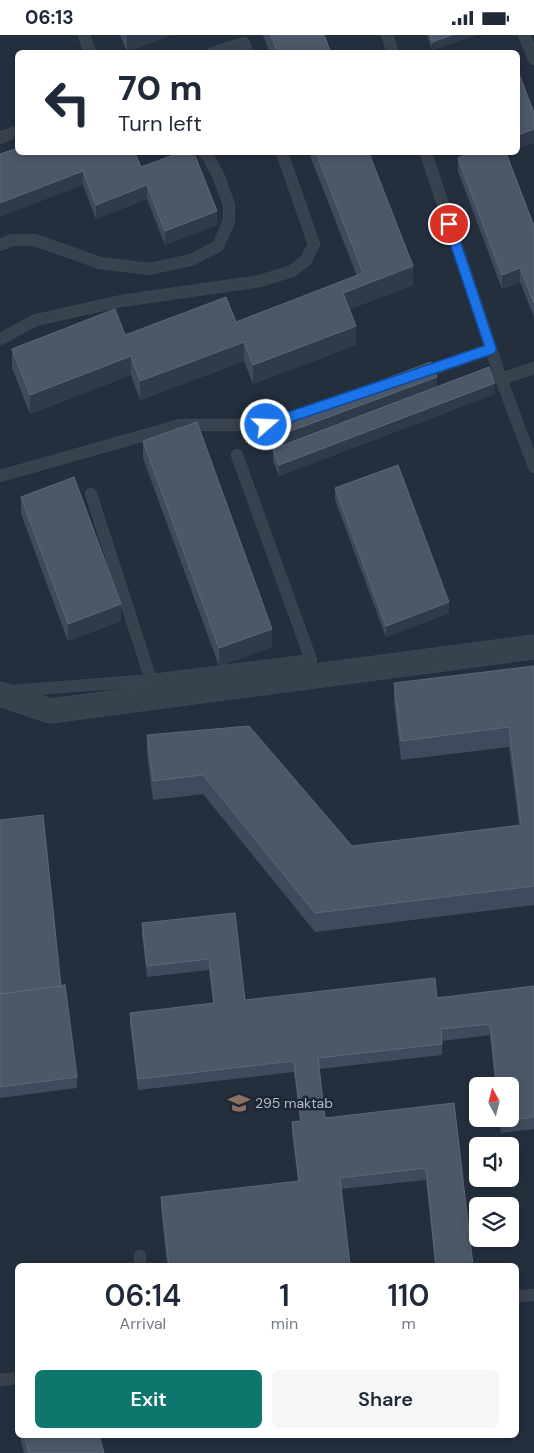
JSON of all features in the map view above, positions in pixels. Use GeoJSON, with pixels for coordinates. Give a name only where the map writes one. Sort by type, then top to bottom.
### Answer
{"type":"FeatureCollection","features":[{"type":"Feature","properties":{"kind":"street"},"geometry":{"type":"LineString","coordinates":[[0,693],[50,711],[534,647]]}},
{"type":"Feature","properties":{"kind":"lane"},"geometry":{"type":"LineString","coordinates":[[84,35],[89,50]]}},
{"type":"Feature","properties":{"kind":"lane"},"geometry":{"type":"LineString","coordinates":[[387,35],[392,50]]}},
{"type":"Feature","properties":{"kind":"lane"},"geometry":{"type":"LineString","coordinates":[[524,35],[534,59]]}},
{"type":"Feature","properties":{"kind":"lane"},"geometry":{"type":"LineString","coordinates":[[222,50],[244,43],[247,50]]}},
{"type":"Feature","properties":{"kind":"lane"},"geometry":{"type":"LineString","coordinates":[[0,137],[15,132]]}},
{"type":"Feature","properties":{"kind":"lane"},"geometry":{"type":"LineString","coordinates":[[0,245],[12,241],[35,240],[100,263],[149,269],[191,259],[218,246],[229,221],[229,205],[219,177],[207,155]]}},
{"type":"Feature","properties":{"kind":"lane"},"geometry":{"type":"LineString","coordinates":[[0,339],[36,320],[121,301],[260,281],[292,271],[306,261],[314,244],[283,155]]}},
{"type":"Feature","properties":{"kind":"lane"},"geometry":{"type":"LineString","coordinates":[[427,155],[501,379],[534,467]]}},
{"type":"Feature","properties":{"kind":"lane"},"geometry":{"type":"LineString","coordinates":[[407,378],[491,349]]}},
{"type":"Feature","properties":{"kind":"lane"},"geometry":{"type":"LineString","coordinates":[[501,379],[534,368]]}},
{"type":"Feature","properties":{"kind":"lane"},"geometry":{"type":"LineString","coordinates":[[0,476],[180,425],[266,425],[285,419]]}},
{"type":"Feature","properties":{"kind":"lane"},"geometry":{"type":"LineString","coordinates":[[0,693],[151,681],[311,660],[237,455]]}},
{"type":"Feature","properties":{"kind":"lane"},"geometry":{"type":"LineString","coordinates":[[91,494],[151,681]]}},
{"type":"Feature","properties":{"kind":"lane"},"geometry":{"type":"LineString","coordinates":[[521,1296],[534,1295]]}},
{"type":"Feature","properties":{"kind":"lane"},"geometry":{"type":"LineString","coordinates":[[0,1380],[15,1378]]}},
{"type":"Feature","properties":{"kind":"building"},"geometry":{"type":"Polygon","coordinates":[[[271,35],[324,35],[330,50],[277,50],[271,35]]]}},
{"type":"Feature","properties":{"kind":"building"},"geometry":{"type":"Polygon","coordinates":[[[430,35],[452,35],[432,42],[430,35]]]}},
{"type":"Feature","properties":{"kind":"building"},"geometry":{"type":"Polygon","coordinates":[[[520,76],[534,113],[534,129],[520,134],[520,76]]]}},
{"type":"Feature","properties":{"kind":"building"},"geometry":{"type":"Polygon","coordinates":[[[15,149],[15,155],[136,155],[141,167],[174,155],[195,155],[217,211],[165,231],[147,185],[96,205],[83,171],[0,203],[0,154],[15,149]]]}},
{"type":"Feature","properties":{"kind":"building"},"geometry":{"type":"Polygon","coordinates":[[[317,155],[370,155],[413,266],[343,293],[356,326],[253,365],[244,342],[140,381],[131,356],[30,395],[12,349],[115,309],[125,335],[226,297],[236,322],[363,273],[317,155]]]}},
{"type":"Feature","properties":{"kind":"building"},"geometry":{"type":"Polygon","coordinates":[[[466,155],[507,155],[534,226],[534,303],[520,268],[502,275],[458,158],[466,155]]]}},
{"type":"Feature","properties":{"kind":"building"},"geometry":{"type":"Polygon","coordinates":[[[431,362],[437,377],[269,439],[263,424],[431,362]]]}},
{"type":"Feature","properties":{"kind":"building"},"geometry":{"type":"Polygon","coordinates":[[[489,367],[495,383],[279,465],[273,449],[489,367]]]}},
{"type":"Feature","properties":{"kind":"building"},"geometry":{"type":"Polygon","coordinates":[[[197,422],[272,629],[219,648],[143,441],[197,422]]]}},
{"type":"Feature","properties":{"kind":"building"},"geometry":{"type":"Polygon","coordinates":[[[398,465],[449,602],[386,626],[335,488],[398,465]]]}},
{"type":"Feature","properties":{"kind":"building"},"geometry":{"type":"Polygon","coordinates":[[[74,477],[121,604],[68,624],[21,497],[74,477]]]}},
{"type":"Feature","properties":{"kind":"building"},"geometry":{"type":"Polygon","coordinates":[[[534,666],[534,886],[315,913],[203,775],[153,781],[147,735],[249,726],[352,846],[521,825],[509,727],[401,741],[394,683],[534,666]]]}},
{"type":"Feature","properties":{"kind":"building"},"geometry":{"type":"Polygon","coordinates":[[[43,815],[61,986],[0,994],[0,820],[43,815]]]}},
{"type":"Feature","properties":{"kind":"building"},"geometry":{"type":"Polygon","coordinates":[[[235,913],[245,1000],[435,978],[437,998],[534,986],[534,1117],[519,1119],[519,1077],[496,1077],[490,1024],[441,1029],[442,1044],[318,1058],[325,1118],[454,1103],[469,1231],[469,1247],[471,1247],[473,1263],[436,1263],[426,1168],[340,1178],[350,1263],[169,1263],[161,1197],[299,1181],[292,1122],[301,1121],[294,1061],[138,1079],[130,1013],[214,1003],[209,959],[147,966],[142,923],[235,913]]]}},
{"type":"Feature","properties":{"kind":"building"},"geometry":{"type":"Polygon","coordinates":[[[65,984],[77,1077],[0,1087],[0,994],[62,986],[65,984]]]}},
{"type":"Feature","properties":{"kind":"building"},"geometry":{"type":"Polygon","coordinates":[[[25,1438],[100,1438],[104,1453],[29,1453],[25,1438]]]}},
{"type":"Feature","properties":{"kind":"place","name":"295 maktab"},"geometry":{"type":"Point","coordinates":[239,1103]}},
{"type":"Feature","properties":{"kind":"route"},"geometry":{"type":"LineString","coordinates":[[266,425],[491,349],[449,224]]}}]}
